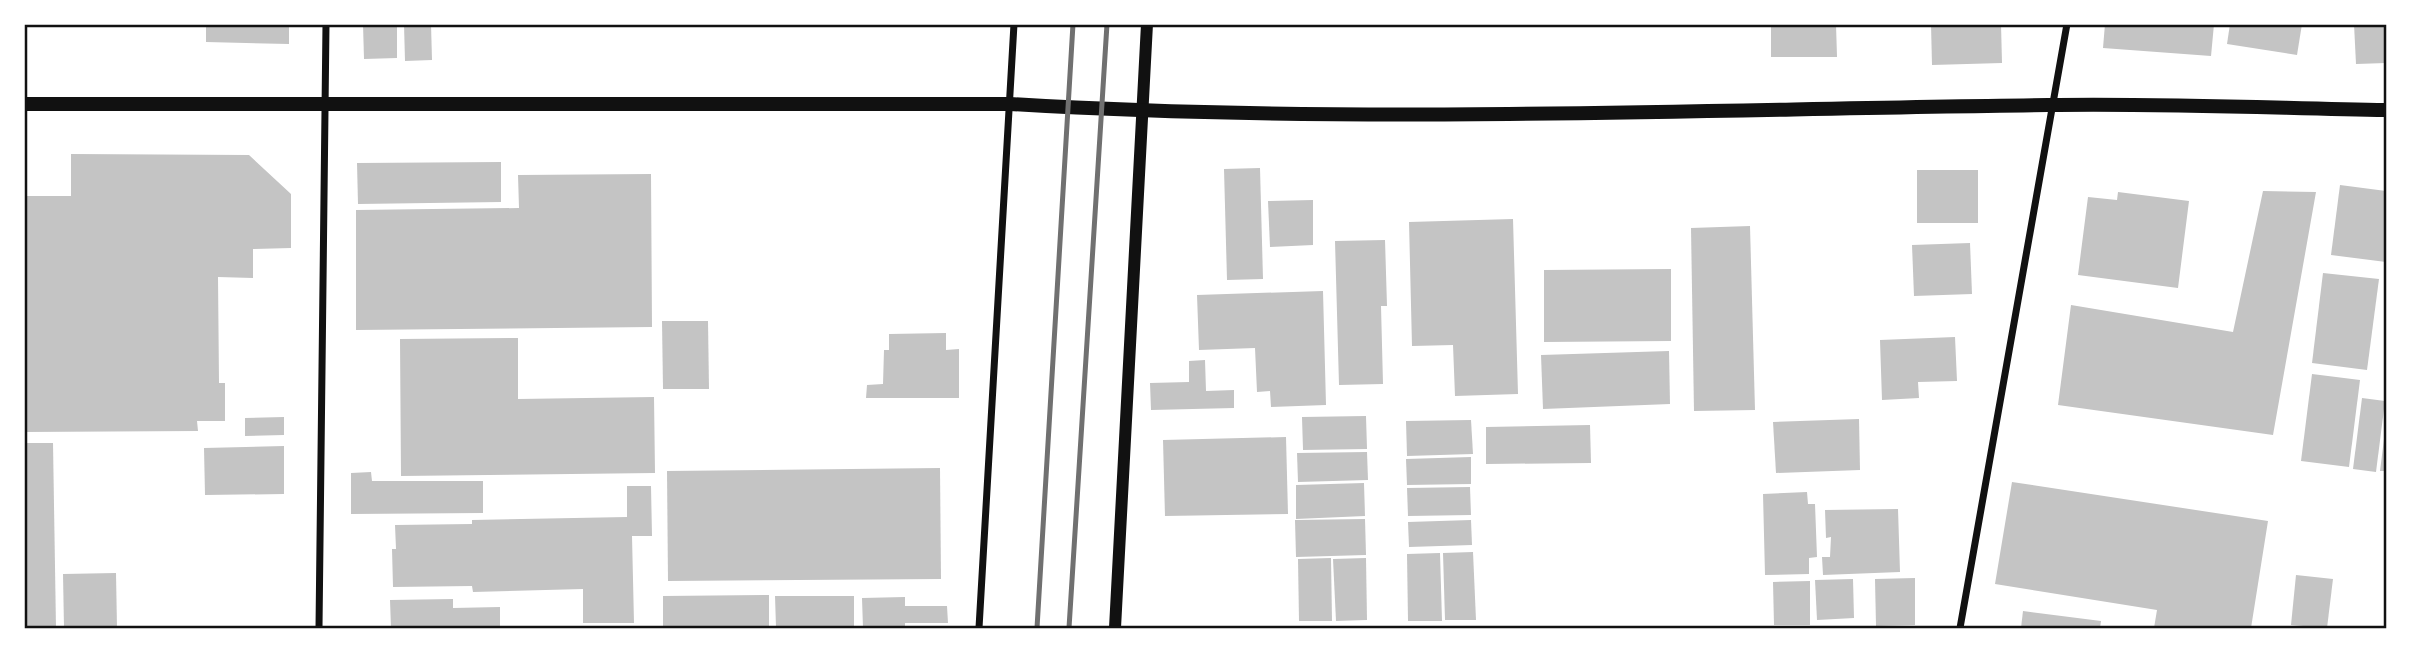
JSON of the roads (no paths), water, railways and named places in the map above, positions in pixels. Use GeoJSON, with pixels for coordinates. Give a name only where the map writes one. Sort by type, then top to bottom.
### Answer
{"type":"FeatureCollection","features":[{"type":"Feature","properties":{"kind":"main road"},"geometry":{"type":"LineString","coordinates":[[24,104],[1010,104],[1144,112],[1479,115],[2053,104],[2386,110]]}},
{"type":"Feature","properties":{"kind":"street"},"geometry":{"type":"LineString","coordinates":[[319,628],[326,24]]}},
{"type":"Feature","properties":{"kind":"street"},"geometry":{"type":"LineString","coordinates":[[979,628],[1014,24]]}},
{"type":"Feature","properties":{"kind":"street"},"geometry":{"type":"LineString","coordinates":[[1115,628],[1147,24]]}},
{"type":"Feature","properties":{"kind":"street"},"geometry":{"type":"LineString","coordinates":[[1960,628],[2067,24]]}},
{"type":"Feature","properties":{"kind":"railway"},"geometry":{"type":"LineString","coordinates":[[1037,628],[1073,24]]}},
{"type":"Feature","properties":{"kind":"railway"},"geometry":{"type":"LineString","coordinates":[[1069,628],[1107,24]]}}]}
